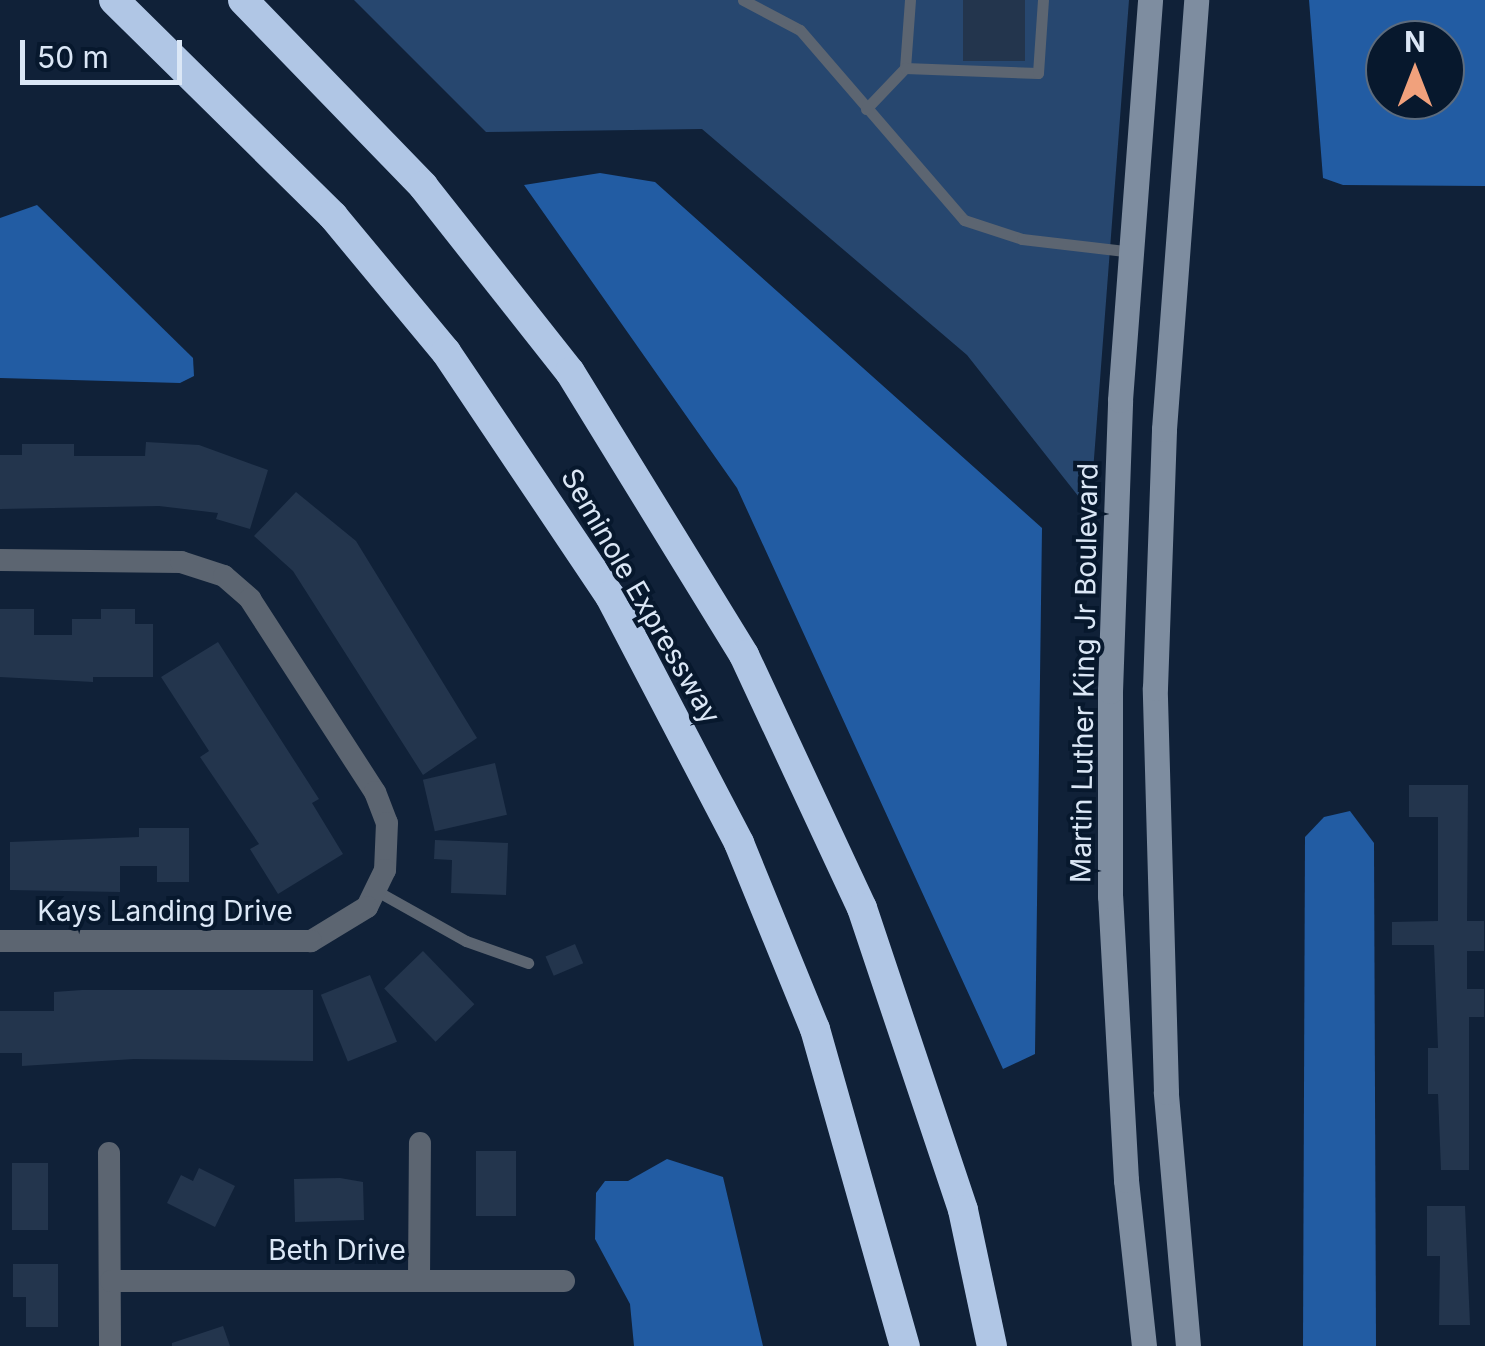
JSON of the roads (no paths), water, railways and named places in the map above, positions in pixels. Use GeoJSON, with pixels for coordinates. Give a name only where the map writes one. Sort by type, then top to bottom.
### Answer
{"type":"FeatureCollection","features":[{"type":"Feature","properties":{"kind":"highway","name":"Seminole Expressway"},"geometry":{"type":"LineString","coordinates":[[114,0],[332,216],[446,352],[610,596],[739,843],[816,1029],[905,1346]]}},
{"type":"Feature","properties":{"kind":"highway","name":"Seminole Expressway"},"geometry":{"type":"LineString","coordinates":[[243,0],[423,186],[570,372],[744,654],[862,908],[963,1210],[992,1346]]}},
{"type":"Feature","properties":{"kind":"main road","name":"Martin Luther King Jr Boulevard"},"geometry":{"type":"LineString","coordinates":[[1144,1346],[1126,1180],[1110,877],[1112,573],[1150,0]]}},
{"type":"Feature","properties":{"kind":"main road"},"geometry":{"type":"LineString","coordinates":[[1188,1346],[1166,1092],[1156,826],[1163,447],[1196,0]]}},
{"type":"Feature","properties":{"kind":"main road"},"geometry":{"type":"LineString","coordinates":[[1133,252],[1177,256]]}},
{"type":"Feature","properties":{"kind":"street","name":"Kays Landing Drive"},"geometry":{"type":"LineString","coordinates":[[0,560],[181,562],[224,576],[250,598],[375,792],[387,823],[384,870],[367,907],[340,930],[311,941],[0,941]]}},
{"type":"Feature","properties":{"kind":"street"},"geometry":{"type":"LineString","coordinates":[[419,1280],[420,1144]]}},
{"type":"Feature","properties":{"kind":"street"},"geometry":{"type":"LineString","coordinates":[[109,1153],[110,1346]]}},
{"type":"Feature","properties":{"kind":"street","name":"Beth Drive"},"geometry":{"type":"LineString","coordinates":[[110,1281],[564,1281]]}},
{"type":"Feature","properties":{"kind":"lane"},"geometry":{"type":"LineString","coordinates":[[743,0],[800,30],[964,220],[1022,239],[1133,252]]}},
{"type":"Feature","properties":{"kind":"lane"},"geometry":{"type":"LineString","coordinates":[[866,109],[905,68],[910,0]]}},
{"type":"Feature","properties":{"kind":"lane"},"geometry":{"type":"LineString","coordinates":[[905,68],[1030,77],[1038,73],[1042,0]]}},
{"type":"Feature","properties":{"kind":"lane"},"geometry":{"type":"LineString","coordinates":[[375,890],[466,941],[528,963]]}}]}
